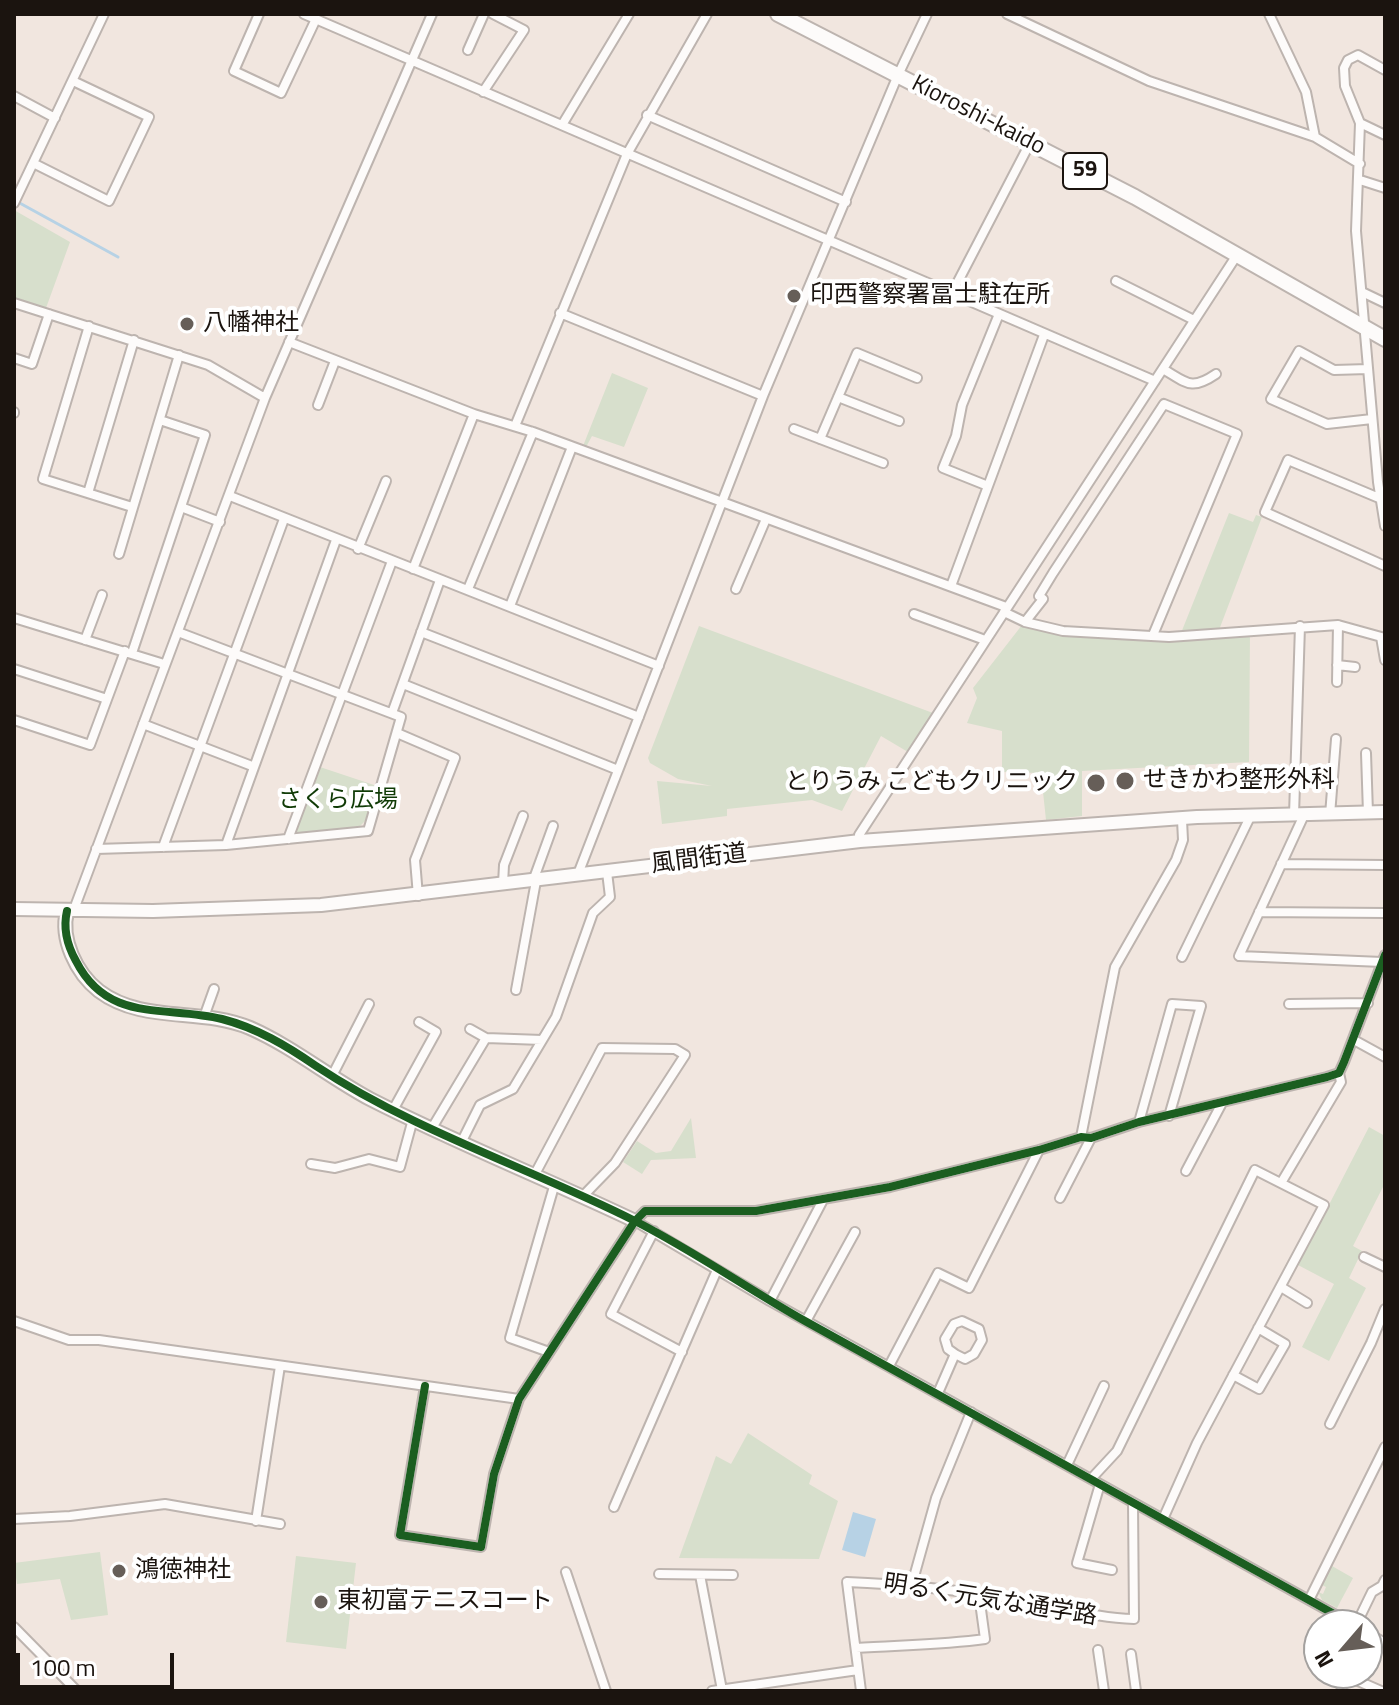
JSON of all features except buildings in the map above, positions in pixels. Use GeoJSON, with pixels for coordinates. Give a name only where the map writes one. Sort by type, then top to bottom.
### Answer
{"type":"FeatureCollection","features":[{"type":"Feature","properties":{"kind":"main road","name":"Kioroshi-kaido"},"geometry":{"type":"LineString","coordinates":[[778,14],[1135,197],[1385,339]]}},
{"type":"Feature","properties":{"kind":"street"},"geometry":{"type":"LineString","coordinates":[[14,203],[104,14]]}},
{"type":"Feature","properties":{"kind":"street"},"geometry":{"type":"LineString","coordinates":[[259,14],[234,71],[281,93],[316,19]]}},
{"type":"Feature","properties":{"kind":"street"},"geometry":{"type":"LineString","coordinates":[[304,14],[1155,381]]}},
{"type":"Feature","properties":{"kind":"street"},"geometry":{"type":"LineString","coordinates":[[432,14],[265,398],[76,904],[65,921],[70,948],[84,976],[97,989],[130,1008],[204,1017],[246,1027],[284,1044],[332,1076],[393,1110],[635,1221],[770,1301],[1326,1609]]}},
{"type":"Feature","properties":{"kind":"street"},"geometry":{"type":"LineString","coordinates":[[468,50],[484,14]]}},
{"type":"Feature","properties":{"kind":"street"},"geometry":{"type":"LineString","coordinates":[[483,92],[524,30],[493,14]]}},
{"type":"Feature","properties":{"kind":"street"},"geometry":{"type":"LineString","coordinates":[[562,125],[629,14]]}},
{"type":"Feature","properties":{"kind":"street"},"geometry":{"type":"LineString","coordinates":[[515,426],[627,154],[707,14]]}},
{"type":"Feature","properties":{"kind":"street"},"geometry":{"type":"LineString","coordinates":[[578,874],[763,396],[898,75],[927,14]]}},
{"type":"Feature","properties":{"kind":"street"},"geometry":{"type":"LineString","coordinates":[[1007,14],[1149,81],[1315,137],[1360,164]]}},
{"type":"Feature","properties":{"kind":"street"},"geometry":{"type":"LineString","coordinates":[[1269,14],[1306,92],[1315,137]]}},
{"type":"Feature","properties":{"kind":"street"},"geometry":{"type":"LineString","coordinates":[[1385,70],[1358,55],[1348,60],[1344,68],[1345,86],[1360,123],[1356,231],[1379,498],[1385,526]]}},
{"type":"Feature","properties":{"kind":"street"},"geometry":{"type":"LineString","coordinates":[[33,163],[109,201],[149,117],[73,81]]}},
{"type":"Feature","properties":{"kind":"street"},"geometry":{"type":"LineString","coordinates":[[14,96],[55,118]]}},
{"type":"Feature","properties":{"kind":"street"},"geometry":{"type":"LineString","coordinates":[[647,115],[846,202]]}},
{"type":"Feature","properties":{"kind":"street"},"geometry":{"type":"LineString","coordinates":[[1360,123],[1385,135]]}},
{"type":"Feature","properties":{"kind":"street"},"geometry":{"type":"LineString","coordinates":[[951,295],[1030,143]]}},
{"type":"Feature","properties":{"kind":"street"},"geometry":{"type":"LineString","coordinates":[[1360,180],[1385,188]]}},
{"type":"Feature","properties":{"kind":"street"},"geometry":{"type":"LineString","coordinates":[[860,841],[859,835],[1237,255]]}},
{"type":"Feature","properties":{"kind":"street"},"geometry":{"type":"LineString","coordinates":[[1116,281],[1194,320]]}},
{"type":"Feature","properties":{"kind":"street"},"geometry":{"type":"LineString","coordinates":[[1362,292],[1385,303]]}},
{"type":"Feature","properties":{"kind":"street"},"geometry":{"type":"LineString","coordinates":[[14,303],[208,365],[265,398]]}},
{"type":"Feature","properties":{"kind":"street"},"geometry":{"type":"LineString","coordinates":[[560,313],[763,396]]}},
{"type":"Feature","properties":{"kind":"street"},"geometry":{"type":"LineString","coordinates":[[14,358],[32,364],[49,314]]}},
{"type":"Feature","properties":{"kind":"street"},"geometry":{"type":"LineString","coordinates":[[988,486],[943,468],[956,436],[962,405],[999,314]]}},
{"type":"Feature","properties":{"kind":"street"},"geometry":{"type":"LineString","coordinates":[[89,326],[43,479],[132,507]]}},
{"type":"Feature","properties":{"kind":"street"},"geometry":{"type":"LineString","coordinates":[[951,586],[1044,335]]}},
{"type":"Feature","properties":{"kind":"street"},"geometry":{"type":"LineString","coordinates":[[88,493],[134,340]]}},
{"type":"Feature","properties":{"kind":"street"},"geometry":{"type":"LineString","coordinates":[[289,342],[474,414],[533,432],[951,586],[1025,622],[1063,631],[1169,637],[1338,625],[1383,638],[1385,660]]}},
{"type":"Feature","properties":{"kind":"street"},"geometry":{"type":"LineString","coordinates":[[1368,369],[1334,370],[1299,351],[1271,399],[1327,424],[1372,419]]}},
{"type":"Feature","properties":{"kind":"street"},"geometry":{"type":"LineString","coordinates":[[820,439],[857,353],[917,378]]}},
{"type":"Feature","properties":{"kind":"street"},"geometry":{"type":"LineString","coordinates":[[119,554],[179,355]]}},
{"type":"Feature","properties":{"kind":"street"},"geometry":{"type":"LineString","coordinates":[[318,405],[335,361]]}},
{"type":"Feature","properties":{"kind":"street"},"geometry":{"type":"LineString","coordinates":[[1163,369],[1191,385],[1201,384],[1216,374]]}},
{"type":"Feature","properties":{"kind":"street"},"geometry":{"type":"LineString","coordinates":[[838,397],[899,421]]}},
{"type":"Feature","properties":{"kind":"street"},"geometry":{"type":"LineString","coordinates":[[1025,622],[1043,599],[1039,596],[1053,573],[1164,404],[1237,434],[1153,635]]}},
{"type":"Feature","properties":{"kind":"street"},"geometry":{"type":"LineString","coordinates":[[413,569],[474,414]]}},
{"type":"Feature","properties":{"kind":"street"},"geometry":{"type":"LineString","coordinates":[[14,720],[90,745],[129,652],[205,435],[160,420]]}},
{"type":"Feature","properties":{"kind":"street"},"geometry":{"type":"LineString","coordinates":[[794,429],[883,463]]}},
{"type":"Feature","properties":{"kind":"street"},"geometry":{"type":"LineString","coordinates":[[468,589],[533,432]]}},
{"type":"Feature","properties":{"kind":"street"},"geometry":{"type":"LineString","coordinates":[[510,606],[572,447]]}},
{"type":"Feature","properties":{"kind":"street"},"geometry":{"type":"LineString","coordinates":[[1379,498],[1288,460],[1265,512],[1385,566]]}},
{"type":"Feature","properties":{"kind":"street"},"geometry":{"type":"LineString","coordinates":[[358,549],[386,481]]}},
{"type":"Feature","properties":{"kind":"street"},"geometry":{"type":"LineString","coordinates":[[230,496],[659,666]]}},
{"type":"Feature","properties":{"kind":"street"},"geometry":{"type":"LineString","coordinates":[[181,507],[220,522]]}},
{"type":"Feature","properties":{"kind":"street"},"geometry":{"type":"LineString","coordinates":[[163,847],[284,519]]}},
{"type":"Feature","properties":{"kind":"street"},"geometry":{"type":"LineString","coordinates":[[736,589],[766,519]]}},
{"type":"Feature","properties":{"kind":"street"},"geometry":{"type":"LineString","coordinates":[[226,845],[336,540]]}},
{"type":"Feature","properties":{"kind":"street"},"geometry":{"type":"LineString","coordinates":[[288,839],[392,561]]}},
{"type":"Feature","properties":{"kind":"street"},"geometry":{"type":"LineString","coordinates":[[392,713],[440,580]]}},
{"type":"Feature","properties":{"kind":"street"},"geometry":{"type":"LineString","coordinates":[[85,640],[102,595]]}},
{"type":"Feature","properties":{"kind":"street"},"geometry":{"type":"LineString","coordinates":[[914,614],[985,640]]}},
{"type":"Feature","properties":{"kind":"street"},"geometry":{"type":"LineString","coordinates":[[14,618],[164,664]]}},
{"type":"Feature","properties":{"kind":"street"},"geometry":{"type":"LineString","coordinates":[[1337,682],[1338,625]]}},
{"type":"Feature","properties":{"kind":"street"},"geometry":{"type":"LineString","coordinates":[[1281,1183],[1341,1082],[1339,1073],[1384,958],[1239,956],[1281,864],[1299,815],[1300,626]]}},
{"type":"Feature","properties":{"kind":"street"},"geometry":{"type":"LineString","coordinates":[[96,849],[226,845],[368,831],[401,717],[178,632]]}},
{"type":"Feature","properties":{"kind":"street"},"geometry":{"type":"LineString","coordinates":[[421,632],[639,717]]}},
{"type":"Feature","properties":{"kind":"street"},"geometry":{"type":"LineString","coordinates":[[1337,665],[1355,667]]}},
{"type":"Feature","properties":{"kind":"street"},"geometry":{"type":"LineString","coordinates":[[14,669],[107,699]]}},
{"type":"Feature","properties":{"kind":"street"},"geometry":{"type":"LineString","coordinates":[[403,684],[618,770]]}},
{"type":"Feature","properties":{"kind":"street"},"geometry":{"type":"LineString","coordinates":[[143,724],[252,766]]}},
{"type":"Feature","properties":{"kind":"street"},"geometry":{"type":"LineString","coordinates":[[397,733],[455,758],[415,860],[418,896]]}},
{"type":"Feature","properties":{"kind":"street"},"geometry":{"type":"LineString","coordinates":[[1330,815],[1336,739]]}},
{"type":"Feature","properties":{"kind":"street"},"geometry":{"type":"LineString","coordinates":[[1366,753],[1368,813]]}},
{"type":"Feature","properties":{"kind":"street","name":"風間街道"},"geometry":{"type":"LineString","coordinates":[[14,909],[235,910],[321,905],[418,896],[860,841],[1251,815],[1385,812]]}},
{"type":"Feature","properties":{"kind":"street"},"geometry":{"type":"LineString","coordinates":[[1182,957],[1251,815]]}},
{"type":"Feature","properties":{"kind":"street"},"geometry":{"type":"LineString","coordinates":[[503,884],[504,865],[523,816]]}},
{"type":"Feature","properties":{"kind":"street"},"geometry":{"type":"LineString","coordinates":[[1060,1198],[1086,1137],[1115,967],[1176,860],[1183,840],[1182,820]]}},
{"type":"Feature","properties":{"kind":"street"},"geometry":{"type":"LineString","coordinates":[[516,990],[534,881],[553,826]]}},
{"type":"Feature","properties":{"kind":"street"},"geometry":{"type":"LineString","coordinates":[[1281,864],[1385,865]]}},
{"type":"Feature","properties":{"kind":"street"},"geometry":{"type":"LineString","coordinates":[[462,1141],[480,1105],[513,1089],[556,1017],[593,913],[610,897],[607,872]]}},
{"type":"Feature","properties":{"kind":"street"},"geometry":{"type":"LineString","coordinates":[[1259,912],[1385,913]]}},
{"type":"Feature","properties":{"kind":"street"},"geometry":{"type":"LineString","coordinates":[[204,1017],[214,989]]}},
{"type":"Feature","properties":{"kind":"street"},"geometry":{"type":"LineString","coordinates":[[1289,1004],[1368,1003]]}},
{"type":"Feature","properties":{"kind":"street"},"geometry":{"type":"LineString","coordinates":[[332,1076],[369,1004]]}},
{"type":"Feature","properties":{"kind":"street"},"geometry":{"type":"LineString","coordinates":[[1139,1122],[1172,1004],[1201,1006],[1169,1116]]}},
{"type":"Feature","properties":{"kind":"street"},"geometry":{"type":"LineString","coordinates":[[393,1110],[436,1032],[419,1022]]}},
{"type":"Feature","properties":{"kind":"street"},"geometry":{"type":"LineString","coordinates":[[470,1029],[486,1038],[542,1040]]}},
{"type":"Feature","properties":{"kind":"street"},"geometry":{"type":"LineString","coordinates":[[432,1128],[486,1038]]}},
{"type":"Feature","properties":{"kind":"street"},"geometry":{"type":"LineString","coordinates":[[1354,1040],[1385,1057]]}},
{"type":"Feature","properties":{"kind":"street"},"geometry":{"type":"LineString","coordinates":[[535,1174],[602,1048],[675,1049],[685,1055],[615,1163],[583,1196]]}},
{"type":"Feature","properties":{"kind":"street"},"geometry":{"type":"LineString","coordinates":[[425,1386],[400,1535],[481,1547],[494,1474],[519,1399],[635,1221],[645,1211],[756,1211],[890,1187],[1339,1073]]}},
{"type":"Feature","properties":{"kind":"street"},"geometry":{"type":"LineString","coordinates":[[1186,1171],[1222,1103]]}},
{"type":"Feature","properties":{"kind":"street"},"geometry":{"type":"LineString","coordinates":[[311,1164],[335,1168],[369,1159],[400,1167],[413,1119]]}},
{"type":"Feature","properties":{"kind":"street"},"geometry":{"type":"LineString","coordinates":[[889,1366],[938,1273],[969,1288],[1039,1150]]}},
{"type":"Feature","properties":{"kind":"street"},"geometry":{"type":"LineString","coordinates":[[1091,1479],[1117,1451],[1255,1170],[1324,1205],[1197,1443],[1163,1519]]}},
{"type":"Feature","properties":{"kind":"street"},"geometry":{"type":"LineString","coordinates":[[549,1352],[510,1338],[555,1183]]}},
{"type":"Feature","properties":{"kind":"street"},"geometry":{"type":"LineString","coordinates":[[770,1301],[823,1200]]}},
{"type":"Feature","properties":{"kind":"street"},"geometry":{"type":"LineString","coordinates":[[654,1231],[611,1314],[682,1352]]}},
{"type":"Feature","properties":{"kind":"street"},"geometry":{"type":"LineString","coordinates":[[806,1321],[855,1232]]}},
{"type":"Feature","properties":{"kind":"street"},"geometry":{"type":"LineString","coordinates":[[1364,1257],[1384,1264]]}},
{"type":"Feature","properties":{"kind":"street"},"geometry":{"type":"LineString","coordinates":[[614,1507],[717,1270]]}},
{"type":"Feature","properties":{"kind":"street"},"geometry":{"type":"LineString","coordinates":[[1281,1287],[1307,1303]]}},
{"type":"Feature","properties":{"kind":"street"},"geometry":{"type":"LineString","coordinates":[[1330,1424],[1385,1309]]}},
{"type":"Feature","properties":{"kind":"street"},"geometry":{"type":"LineString","coordinates":[[14,1321],[69,1340],[99,1340],[519,1399]]}},
{"type":"Feature","properties":{"kind":"street"},"geometry":{"type":"LineString","coordinates":[[962,1321],[979,1329],[982,1340],[974,1354],[965,1359],[955,1354],[948,1349],[945,1339],[954,1324],[962,1321]]}},
{"type":"Feature","properties":{"kind":"street"},"geometry":{"type":"LineString","coordinates":[[1233,1375],[1259,1389],[1285,1344],[1258,1328]]}},
{"type":"Feature","properties":{"kind":"street"},"geometry":{"type":"LineString","coordinates":[[938,1393],[955,1354]]}},
{"type":"Feature","properties":{"kind":"street"},"geometry":{"type":"LineString","coordinates":[[256,1521],[280,1366]]}},
{"type":"Feature","properties":{"kind":"street"},"geometry":{"type":"LineString","coordinates":[[1067,1465],[1104,1386]]}},
{"type":"Feature","properties":{"kind":"street"},"geometry":{"type":"LineString","coordinates":[[912,1584],[936,1498],[971,1412]]}},
{"type":"Feature","properties":{"kind":"street"},"geometry":{"type":"LineString","coordinates":[[1309,1600],[1385,1447]]}},
{"type":"Feature","properties":{"kind":"street"},"geometry":{"type":"LineString","coordinates":[[1100,1484],[1077,1563],[1112,1570]]}},
{"type":"Feature","properties":{"kind":"street","name":"明るく元気な通学路"},"geometry":{"type":"LineString","coordinates":[[856,1648],[847,1582],[912,1584],[1024,1601],[1105,1618],[1134,1619],[1133,1503]]}},
{"type":"Feature","properties":{"kind":"street"},"geometry":{"type":"LineString","coordinates":[[14,1519],[70,1516],[165,1504],[280,1524]]}},
{"type":"Feature","properties":{"kind":"street"},"geometry":{"type":"LineString","coordinates":[[566,1572],[606,1691]]}},
{"type":"Feature","properties":{"kind":"street"},"geometry":{"type":"LineString","coordinates":[[659,1574],[733,1575]]}},
{"type":"Feature","properties":{"kind":"street"},"geometry":{"type":"LineString","coordinates":[[700,1575],[717,1690],[858,1670]]}},
{"type":"Feature","properties":{"kind":"street"},"geometry":{"type":"LineString","coordinates":[[1363,1609],[1372,1592],[1385,1580]]}},
{"type":"Feature","properties":{"kind":"street"},"geometry":{"type":"LineString","coordinates":[[861,1691],[856,1648],[931,1642],[950,1644],[985,1639],[979,1595]]}},
{"type":"Feature","properties":{"kind":"street"},"geometry":{"type":"LineString","coordinates":[[14,1627],[77,1691]]}},
{"type":"Feature","properties":{"kind":"street"},"geometry":{"type":"LineString","coordinates":[[1098,1650],[1104,1691]]}},
{"type":"Feature","properties":{"kind":"street"},"geometry":{"type":"LineString","coordinates":[[1131,1654],[1136,1691]]}},
{"type":"Feature","properties":{"kind":"street"},"geometry":{"type":"LineString","coordinates":[[1342,1691],[1340,1673],[1381,1691]]}},
{"type":"Feature","properties":{"kind":"green space"},"geometry":{"type":"Polygon","coordinates":[[[14,210],[70,242],[46,308],[14,298],[14,210]]]}},
{"type":"Feature","properties":{"kind":"green space"},"geometry":{"type":"Polygon","coordinates":[[[612,373],[648,388],[624,447],[592,436],[586,447],[583,446],[612,373]]]}},
{"type":"Feature","properties":{"kind":"green space"},"geometry":{"type":"Polygon","coordinates":[[[1229,513],[1253,522],[1256,515],[1262,517],[1219,630],[1181,633],[1229,513]]]}},
{"type":"Feature","properties":{"kind":"green space"},"geometry":{"type":"Polygon","coordinates":[[[1022,625],[1063,635],[1250,633],[1249,762],[1082,771],[1082,816],[1046,820],[1041,773],[1002,772],[1002,731],[967,723],[977,698],[973,688],[1022,625]]]}},
{"type":"Feature","properties":{"kind":"green space"},"geometry":{"type":"Polygon","coordinates":[[[699,626],[933,713],[908,752],[881,736],[842,811],[812,800],[727,809],[727,816],[662,824],[657,781],[712,786],[678,779],[650,763],[648,758],[699,626]]]}},
{"type":"Feature","properties":{"kind":"green space","name":"さくら広場"},"geometry":{"type":"Polygon","coordinates":[[[320,767],[377,786],[365,821],[360,826],[299,834],[296,831],[320,767]]]}},
{"type":"Feature","properties":{"kind":"green space"},"geometry":{"type":"Polygon","coordinates":[[[691,1118],[696,1158],[651,1160],[642,1174],[623,1162],[637,1141],[656,1153],[671,1151],[691,1118]]]}},
{"type":"Feature","properties":{"kind":"green space"},"geometry":{"type":"Polygon","coordinates":[[[1369,1127],[1385,1136],[1385,1183],[1353,1246],[1362,1251],[1349,1278],[1366,1288],[1329,1361],[1302,1347],[1334,1284],[1298,1265],[1369,1127]]]}},
{"type":"Feature","properties":{"kind":"green space"},"geometry":{"type":"Polygon","coordinates":[[[748,1433],[812,1475],[809,1484],[838,1501],[819,1559],[679,1558],[716,1456],[731,1464],[748,1433]]]}},
{"type":"Feature","properties":{"kind":"green space"},"geometry":{"type":"Polygon","coordinates":[[[100,1552],[108,1615],[71,1620],[60,1579],[17,1584],[14,1563],[100,1552]]]}},
{"type":"Feature","properties":{"kind":"green space","name":"東初富テニスコート"},"geometry":{"type":"Polygon","coordinates":[[[296,1556],[356,1563],[346,1649],[286,1642],[296,1556]]]}},
{"type":"Feature","properties":{"kind":"green space"},"geometry":{"type":"Polygon","coordinates":[[[1332,1566],[1353,1578],[1337,1608],[1322,1600],[1318,1592],[1323,1594],[1326,1587],[1322,1585],[1332,1566]]]}},
{"type":"Feature","properties":{"kind":"water"},"geometry":{"type":"Polygon","coordinates":[[[853,1512],[876,1519],[865,1557],[842,1550],[853,1512]]]}},
{"type":"Feature","properties":{"kind":"waterway"},"geometry":{"type":"LineString","coordinates":[[16,201],[118,257]]}},
{"type":"Feature","properties":{"kind":"cycle path"},"geometry":{"type":"LineString","coordinates":[[67,911],[66,930],[73,955],[89,981],[104,995],[140,1008],[201,1015],[247,1027],[392,1110],[635,1221],[805,1321],[1325,1609]]}},
{"type":"Feature","properties":{"kind":"cycle path"},"geometry":{"type":"LineString","coordinates":[[425,1386],[400,1535],[481,1547],[494,1474],[519,1399],[635,1221],[645,1211],[756,1211],[890,1187],[1339,1073],[1385,955]]}},
{"type":"Feature","properties":{"kind":"place","name":"印西警察署冨士駐在所"},"geometry":{"type":"Point","coordinates":[794,296]}},
{"type":"Feature","properties":{"kind":"place","name":"八幡神社"},"geometry":{"type":"Point","coordinates":[187,324]}},
{"type":"Feature","properties":{"kind":"place","name":"せきかわ整形外科"},"geometry":{"type":"Point","coordinates":[1125,781]}},
{"type":"Feature","properties":{"kind":"place","name":"とりうみ こどもクリニック"},"geometry":{"type":"Point","coordinates":[1096,783]}},
{"type":"Feature","properties":{"kind":"place","name":"鴻徳神社"},"geometry":{"type":"Point","coordinates":[119,1571]}},
{"type":"Feature","properties":{"kind":"place","name":"東初富テニスコート"},"geometry":{"type":"Point","coordinates":[321,1602]}}]}
